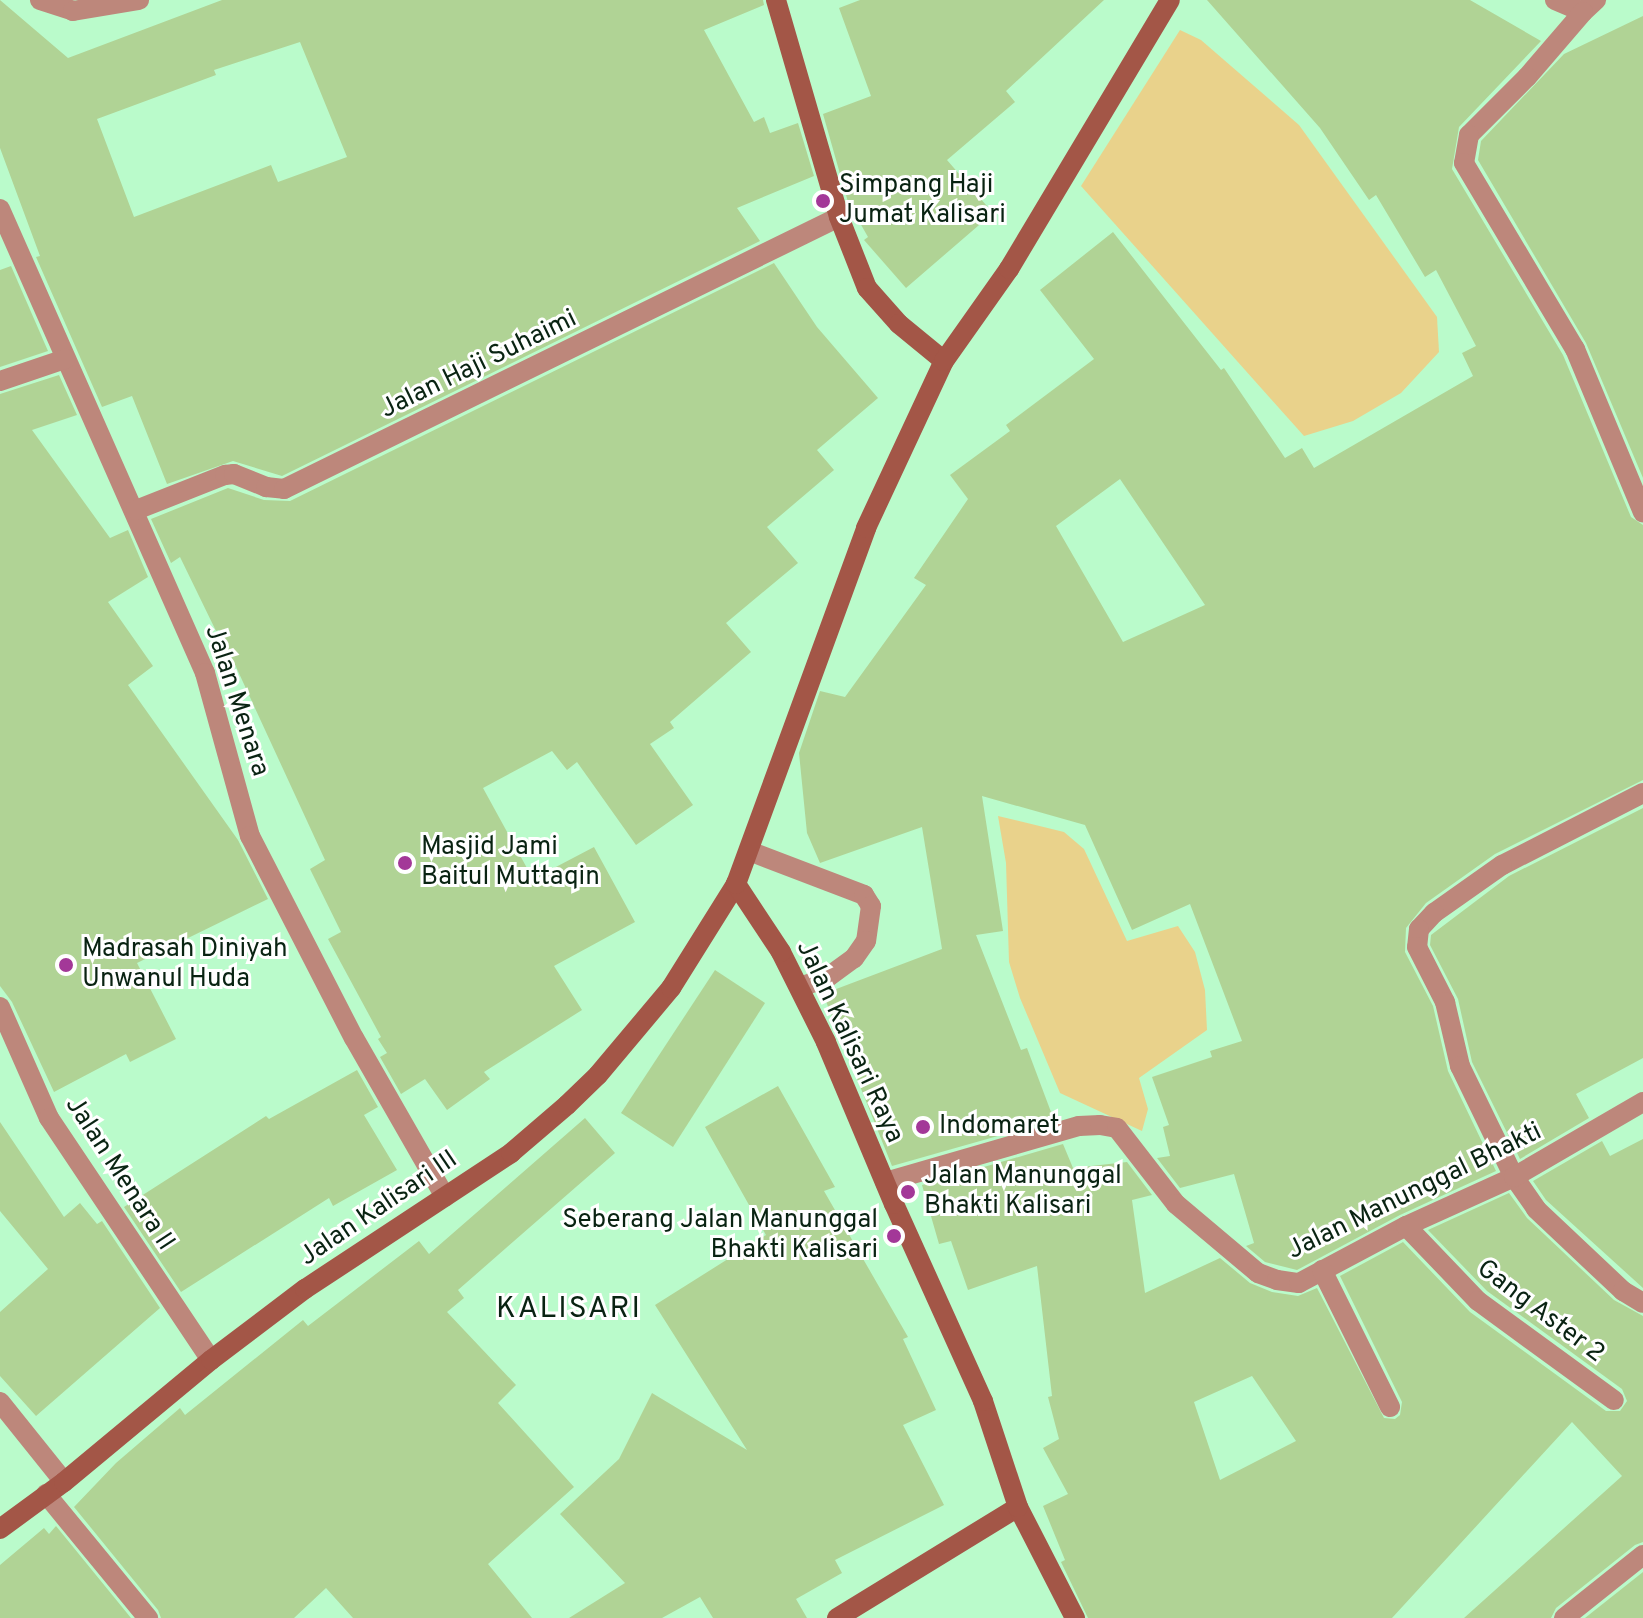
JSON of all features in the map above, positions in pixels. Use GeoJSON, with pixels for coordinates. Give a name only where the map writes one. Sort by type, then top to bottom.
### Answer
{"type":"FeatureCollection","features":[{"type":"Feature","properties":{"kind":"street"},"geometry":{"type":"LineString","coordinates":[[40,0],[73,11],[139,0]]}},
{"type":"Feature","properties":{"kind":"street"},"geometry":{"type":"LineString","coordinates":[[776,0],[839,217],[867,288],[899,324],[944,361]]}},
{"type":"Feature","properties":{"kind":"street"},"geometry":{"type":"LineString","coordinates":[[736,884],[866,528],[944,361],[1009,269],[1170,0]]}},
{"type":"Feature","properties":{"kind":"street"},"geometry":{"type":"LineString","coordinates":[[1555,0],[1590,6]]}},
{"type":"Feature","properties":{"kind":"street"},"geometry":{"type":"LineString","coordinates":[[1590,6],[1527,77],[1479,122],[1469,135],[1464,163],[1575,349],[1643,512]]}},
{"type":"Feature","properties":{"kind":"street","name":"Jalan Menara"},"geometry":{"type":"LineString","coordinates":[[0,209],[65,359],[136,510],[205,673],[250,836],[354,1038],[445,1197]]}},
{"type":"Feature","properties":{"kind":"street","name":"Jalan Haji Suhaimi"},"geometry":{"type":"LineString","coordinates":[[136,510],[234,474],[266,487],[284,489],[839,217]]}},
{"type":"Feature","properties":{"kind":"street"},"geometry":{"type":"LineString","coordinates":[[0,381],[65,359]]}},
{"type":"Feature","properties":{"kind":"street"},"geometry":{"type":"LineString","coordinates":[[1643,793],[1502,865],[1434,913],[1419,929],[1417,947],[1445,1002],[1460,1066],[1514,1177],[1536,1209],[1623,1291],[1643,1303]]}},
{"type":"Feature","properties":{"kind":"street"},"geometry":{"type":"LineString","coordinates":[[749,851],[864,895],[871,906],[866,941],[854,958],[828,977],[800,987]]}},
{"type":"Feature","properties":{"kind":"street","name":"Jalan Kalisari III"},"geometry":{"type":"LineString","coordinates":[[0,1529],[64,1482],[211,1360],[305,1289],[511,1153],[598,1075],[671,988],[736,884]]}},
{"type":"Feature","properties":{"kind":"street","name":"Jalan Kalisari Raya"},"geometry":{"type":"LineString","coordinates":[[736,884],[800,987],[983,1401],[1018,1507],[1075,1618]]}},
{"type":"Feature","properties":{"kind":"street","name":"Jalan Menara II"},"geometry":{"type":"LineString","coordinates":[[0,1007],[49,1118],[211,1360]]}},
{"type":"Feature","properties":{"kind":"street","name":"Jalan Manunggal Bhakti"},"geometry":{"type":"LineString","coordinates":[[885,1182],[1079,1126],[1117,1128],[1176,1204],[1258,1273],[1299,1283],[1406,1226],[1514,1177],[1643,1102]]}},
{"type":"Feature","properties":{"kind":"street","name":"Gang Aster 2"},"geometry":{"type":"LineString","coordinates":[[1406,1226],[1478,1301],[1614,1400]]}},
{"type":"Feature","properties":{"kind":"street"},"geometry":{"type":"LineString","coordinates":[[1322,1270],[1390,1407]]}},
{"type":"Feature","properties":{"kind":"street"},"geometry":{"type":"LineString","coordinates":[[0,1402],[64,1482]]}},
{"type":"Feature","properties":{"kind":"street"},"geometry":{"type":"LineString","coordinates":[[46,1494],[148,1618]]}},
{"type":"Feature","properties":{"kind":"street"},"geometry":{"type":"LineString","coordinates":[[837,1618],[1018,1507]]}},
{"type":"Feature","properties":{"kind":"street"},"geometry":{"type":"LineString","coordinates":[[1564,1618],[1643,1555]]}},
{"type":"Feature","properties":{"kind":"shaded area"},"geometry":{"type":"Polygon","coordinates":[[[1180,30],[1201,40],[1299,125],[1437,317],[1439,352],[1401,393],[1353,421],[1304,436],[1081,186],[1180,30]]]}},
{"type":"Feature","properties":{"kind":"shaded area"},"geometry":{"type":"Polygon","coordinates":[[[998,816],[1064,832],[1084,849],[1127,941],[1178,926],[1195,952],[1205,990],[1207,1030],[1139,1078],[1148,1109],[1142,1131],[1060,1093],[1020,998],[1009,962],[1006,863],[998,816]]]}},
{"type":"Feature","properties":{"kind":"building"},"geometry":{"type":"Polygon","coordinates":[[[0,0],[68,58],[222,0],[763,0],[764,5],[704,30],[754,122],[764,117],[770,133],[798,123],[814,176],[737,208],[760,241],[282,476],[233,461],[167,484],[132,396],[102,407],[36,257],[40,256],[0,148],[0,0]],[[300,42],[214,70],[216,75],[97,119],[134,217],[271,165],[278,182],[347,157],[300,42]]]}},
{"type":"Feature","properties":{"kind":"building"},"geometry":{"type":"Polygon","coordinates":[[[860,0],[1104,0],[1006,91],[1015,102],[947,160],[993,213],[906,288],[864,240],[868,237],[848,202],[823,114],[871,96],[839,8],[860,0]]]}},
{"type":"Feature","properties":{"kind":"building"},"geometry":{"type":"Polygon","coordinates":[[[1207,0],[1470,0],[1541,41],[1459,127],[1452,169],[1563,355],[1631,517],[1643,525],[1643,780],[1495,854],[1426,903],[1406,928],[1405,952],[1433,1006],[1448,1071],[1496,1171],[1400,1215],[1297,1270],[1265,1262],[1246,1246],[1254,1243],[1234,1174],[1180,1188],[1157,1158],[1170,1156],[1163,1127],[1169,1125],[1152,1077],[1212,1057],[1210,1051],[1242,1041],[1190,904],[1132,930],[1085,825],[982,796],[1003,931],[976,935],[1021,1050],[1027,1048],[1054,1120],[892,1166],[823,994],[942,949],[922,827],[820,863],[807,833],[799,753],[820,691],[845,697],[926,585],[914,578],[968,499],[950,475],[1010,431],[1006,425],[1094,359],[1040,290],[1113,232],[1221,370],[1224,368],[1285,458],[1302,448],[1314,468],[1473,376],[1462,353],[1476,346],[1436,270],[1425,277],[1376,195],[1369,200],[1320,128],[1207,0]],[[1120,479],[1056,526],[1123,642],[1205,605],[1120,479]]]}},
{"type":"Feature","properties":{"kind":"building"},"geometry":{"type":"Polygon","coordinates":[[[1643,16],[1643,478],[1586,343],[1478,160],[1481,141],[1564,54],[1643,16]]]}},
{"type":"Feature","properties":{"kind":"building"},"geometry":{"type":"Polygon","coordinates":[[[774,263],[817,327],[878,398],[817,450],[834,470],[767,527],[798,563],[726,623],[751,652],[670,722],[674,728],[650,744],[693,805],[636,845],[577,762],[567,770],[552,751],[483,788],[533,879],[594,847],[635,922],[554,966],[582,1010],[484,1072],[490,1079],[447,1110],[425,1079],[401,1094],[380,1057],[387,1053],[378,1039],[381,1037],[328,939],[341,932],[310,869],[325,860],[219,630],[216,631],[180,557],[171,563],[151,519],[228,488],[264,500],[290,501],[774,263]]]}},
{"type":"Feature","properties":{"kind":"building"},"geometry":{"type":"Polygon","coordinates":[[[11,266],[48,351],[0,367],[0,270],[11,266]]]}},
{"type":"Feature","properties":{"kind":"building"},"geometry":{"type":"Polygon","coordinates":[[[59,375],[77,415],[32,430],[110,538],[128,530],[148,577],[108,602],[153,666],[128,685],[238,840],[268,899],[137,963],[176,1039],[130,1062],[126,1054],[54,1092],[12,1002],[0,986],[0,394],[59,375]]]}},
{"type":"Feature","properties":{"kind":"building"},"geometry":{"type":"Polygon","coordinates":[[[1643,808],[1643,1058],[1576,1094],[1589,1118],[1520,1159],[1472,1062],[1458,999],[1430,945],[1431,935],[1509,876],[1643,808]]]}},
{"type":"Feature","properties":{"kind":"building"},"geometry":{"type":"Polygon","coordinates":[[[715,970],[765,1003],[673,1147],[621,1113],[715,970]]]}},
{"type":"Feature","properties":{"kind":"building"},"geometry":{"type":"Polygon","coordinates":[[[357,1070],[378,1107],[364,1115],[397,1170],[333,1206],[329,1198],[181,1292],[124,1207],[266,1116],[269,1119],[357,1070]]]}},
{"type":"Feature","properties":{"kind":"building"},"geometry":{"type":"Polygon","coordinates":[[[778,1086],[835,1187],[824,1191],[908,1337],[903,1339],[936,1410],[903,1425],[944,1505],[835,1560],[842,1573],[796,1599],[807,1618],[713,1618],[700,1597],[662,1618],[569,1618],[625,1583],[560,1514],[619,1459],[652,1393],[747,1450],[655,1305],[766,1235],[705,1127],[778,1086]]]}},
{"type":"Feature","properties":{"kind":"building"},"geometry":{"type":"Polygon","coordinates":[[[585,1118],[615,1153],[458,1290],[464,1298],[447,1312],[516,1385],[498,1403],[574,1487],[488,1564],[532,1618],[353,1618],[326,1588],[294,1618],[161,1618],[158,1610],[74,1507],[116,1463],[180,1408],[185,1415],[303,1320],[308,1326],[419,1241],[429,1254],[585,1118]]]}},
{"type":"Feature","properties":{"kind":"building"},"geometry":{"type":"Polygon","coordinates":[[[0,1122],[64,1217],[80,1203],[97,1224],[102,1221],[160,1308],[36,1416],[0,1376],[0,1312],[48,1269],[0,1211],[0,1122]]]}},
{"type":"Feature","properties":{"kind":"building"},"geometry":{"type":"Polygon","coordinates":[[[1643,1139],[1643,1288],[1546,1200],[1533,1181],[1602,1141],[1610,1156],[1643,1139]]]}},
{"type":"Feature","properties":{"kind":"building"},"geometry":{"type":"Polygon","coordinates":[[[1063,1144],[1073,1168],[1127,1162],[1152,1195],[1132,1200],[1145,1293],[1220,1258],[1250,1283],[1272,1292],[1298,1296],[1317,1288],[1384,1418],[1395,1419],[1400,1415],[1402,1402],[1340,1276],[1403,1242],[1470,1312],[1606,1411],[1620,1411],[1627,1401],[1622,1389],[1487,1291],[1428,1230],[1509,1193],[1527,1218],[1614,1300],[1643,1316],[1643,1542],[1635,1545],[1556,1608],[1551,1618],[1464,1618],[1622,1476],[1572,1422],[1392,1618],[1088,1618],[1061,1562],[1065,1560],[1043,1506],[1068,1494],[1043,1448],[1059,1439],[1048,1397],[1052,1396],[1037,1266],[968,1290],[951,1241],[939,1244],[922,1185],[1063,1144]],[[1252,1376],[1194,1402],[1220,1480],[1296,1441],[1252,1376]]]}},
{"type":"Feature","properties":{"kind":"building"},"geometry":{"type":"Polygon","coordinates":[[[56,1526],[131,1618],[0,1618],[0,1565],[44,1528],[49,1534],[56,1526]]]}},
{"type":"Feature","properties":{"kind":"building"},"geometry":{"type":"Polygon","coordinates":[[[1643,1572],[1643,1618],[1585,1618],[1643,1572]]]}},
{"type":"Feature","properties":{"kind":"place","name":"Simpang Haji Jumat Kalisari"},"geometry":{"type":"Point","coordinates":[823,201]}},
{"type":"Feature","properties":{"kind":"place","name":"Masjid Jami Baitul Muttaqin"},"geometry":{"type":"Point","coordinates":[405,863]}},
{"type":"Feature","properties":{"kind":"place","name":"Madrasah Diniyah Unwanul Huda"},"geometry":{"type":"Point","coordinates":[66,965]}},
{"type":"Feature","properties":{"kind":"place","name":"Indomaret"},"geometry":{"type":"Point","coordinates":[923,1127]}},
{"type":"Feature","properties":{"kind":"place","name":"Jalan Manunggal Bhakti Kalisari"},"geometry":{"type":"Point","coordinates":[908,1192]}},
{"type":"Feature","properties":{"kind":"place","name":"Seberang Jalan Manunggal Bhakti Kalisari"},"geometry":{"type":"Point","coordinates":[894,1236]}},
{"type":"Feature","properties":{"kind":"district","name":"KALISARI"},"geometry":{"type":"Point","coordinates":[569,1310]}}]}
